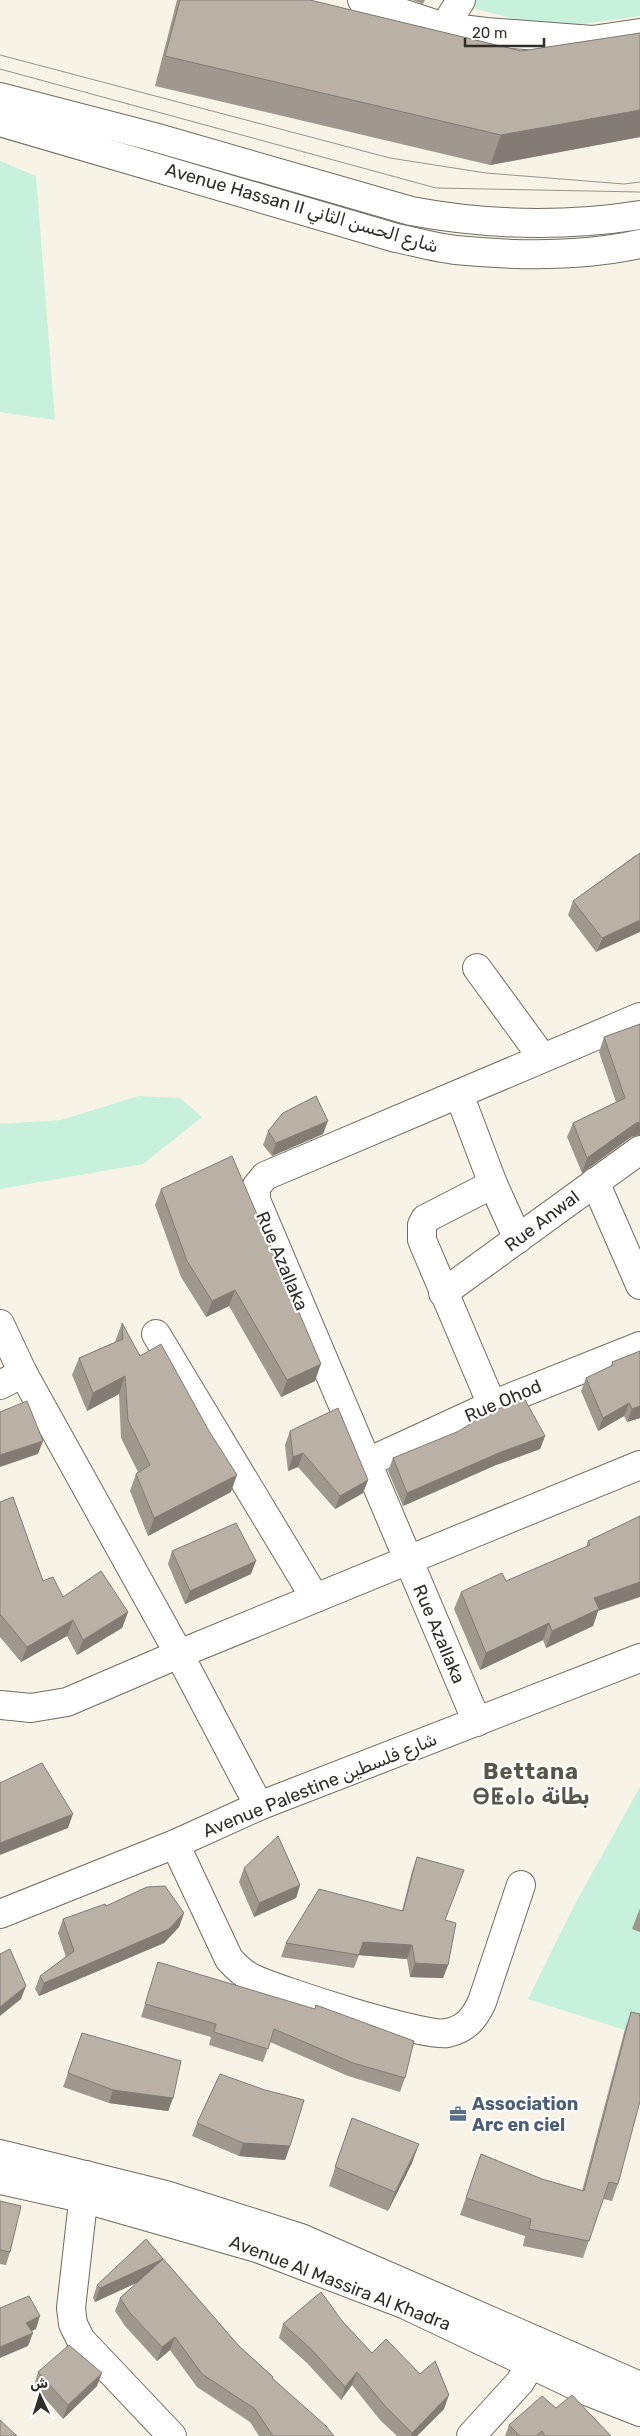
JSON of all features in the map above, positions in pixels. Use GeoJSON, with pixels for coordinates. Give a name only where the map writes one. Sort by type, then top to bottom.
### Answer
{"type":"FeatureCollection","features":[{"type":"Feature","properties":{"kind":"main road"},"geometry":{"type":"LineString","coordinates":[[362,0],[444,27],[522,36],[592,40],[640,33]]}},
{"type":"Feature","properties":{"kind":"main road"},"geometry":{"type":"LineString","coordinates":[[444,27],[461,0]]}},
{"type":"Feature","properties":{"kind":"main road","name":"Avenue Hassan II شارع الحسن الثاني"},"geometry":{"type":"LineString","coordinates":[[0,97],[154,137],[411,211],[454,219],[503,223],[572,221],[640,215]]}},
{"type":"Feature","properties":{"kind":"main road","name":"Avenue Hassan II شارع الحسن الثاني"},"geometry":{"type":"LineString","coordinates":[[0,122],[396,238],[454,250],[525,254],[572,252],[640,244]]}},
{"type":"Feature","properties":{"kind":"main road"},"geometry":{"type":"LineString","coordinates":[[477,968],[542,1057]]}},
{"type":"Feature","properties":{"kind":"main road","name":"Rue Azallaka"},"geometry":{"type":"LineString","coordinates":[[477,1722],[256,1200],[256,1187],[265,1176],[640,1017]]}},
{"type":"Feature","properties":{"kind":"main road"},"geometry":{"type":"LineString","coordinates":[[459,1094],[493,1184],[518,1240]]}},
{"type":"Feature","properties":{"kind":"main road","name":"Rue Anwal"},"geometry":{"type":"LineString","coordinates":[[443,1293],[640,1150]]}},
{"type":"Feature","properties":{"kind":"main road"},"geometry":{"type":"LineString","coordinates":[[595,1182],[640,1285]]}},
{"type":"Feature","properties":{"kind":"main road"},"geometry":{"type":"LineString","coordinates":[[492,1405],[422,1240],[422,1225],[425,1219],[493,1184]]}},
{"type":"Feature","properties":{"kind":"main road"},"geometry":{"type":"LineString","coordinates":[[0,1324],[12,1379],[179,1654],[259,1806]]}},
{"type":"Feature","properties":{"kind":"main road"},"geometry":{"type":"LineString","coordinates":[[156,1334],[315,1598]]}},
{"type":"Feature","properties":{"kind":"main road","name":"Rue Ohod"},"geometry":{"type":"LineString","coordinates":[[368,1462],[492,1405],[640,1346]]}},
{"type":"Feature","properties":{"kind":"main road"},"geometry":{"type":"LineString","coordinates":[[0,1705],[31,1708],[67,1702],[179,1654],[640,1465]]}},
{"type":"Feature","properties":{"kind":"main road","name":"Avenue Palestine شارع فلسطين"},"geometry":{"type":"LineString","coordinates":[[0,1914],[175,1844],[259,1806],[477,1722],[635,1668]]}},
{"type":"Feature","properties":{"kind":"main road"},"geometry":{"type":"LineString","coordinates":[[175,1844],[229,1959],[238,1970],[288,1992],[418,2030],[445,2034],[460,2029],[473,2020],[482,2002],[521,1885]]}},
{"type":"Feature","properties":{"kind":"main road","name":"Avenue Al Massira Al Khadra"},"geometry":{"type":"LineString","coordinates":[[0,2154],[537,2353],[640,2386]]}},
{"type":"Feature","properties":{"kind":"main road","name":"Avenue Al Massira Al Khadra"},"geometry":{"type":"LineString","coordinates":[[0,2180],[84,2186]]}},
{"type":"Feature","properties":{"kind":"main road"},"geometry":{"type":"LineString","coordinates":[[84,2186],[71,2308],[73,2324],[81,2340],[172,2436]]}},
{"type":"Feature","properties":{"kind":"main road"},"geometry":{"type":"LineString","coordinates":[[471,2436],[520,2382],[537,2353]]}},
{"type":"Feature","properties":{"kind":"main road","name":"Avenue Al Massira Al Khadra"},"geometry":{"type":"LineString","coordinates":[[537,2353],[589,2392],[640,2412]]}},
{"type":"Feature","properties":{"kind":"green space"},"geometry":{"type":"Polygon","coordinates":[[[472,0],[640,0],[640,16],[552,28],[467,7],[472,0]]]}},
{"type":"Feature","properties":{"kind":"green space"},"geometry":{"type":"Polygon","coordinates":[[[0,161],[36,176],[55,420],[0,412],[0,161]]]}},
{"type":"Feature","properties":{"kind":"green space"},"geometry":{"type":"Polygon","coordinates":[[[139,1096],[180,1098],[202,1117],[143,1164],[0,1189],[0,1124],[61,1120],[139,1096]]]}},
{"type":"Feature","properties":{"kind":"green space"},"geometry":{"type":"Polygon","coordinates":[[[640,1787],[640,2035],[528,1999],[575,1904],[640,1787]]]}},
{"type":"Feature","properties":{"kind":"building"},"geometry":{"type":"Polygon","coordinates":[[[180,0],[310,0],[521,51],[640,33],[640,110],[501,135],[165,56],[180,0]]]}},
{"type":"Feature","properties":{"kind":"building"},"geometry":{"type":"Polygon","coordinates":[[[640,853],[640,920],[602,938],[573,901],[640,853]]]}},
{"type":"Feature","properties":{"kind":"building"},"geometry":{"type":"Polygon","coordinates":[[[640,1024],[640,1122],[587,1158],[573,1123],[625,1098],[604,1037],[640,1024]]]}},
{"type":"Feature","properties":{"kind":"building"},"geometry":{"type":"Polygon","coordinates":[[[316,1096],[328,1121],[276,1143],[268,1131],[283,1113],[316,1096]]]}},
{"type":"Feature","properties":{"kind":"building"},"geometry":{"type":"Polygon","coordinates":[[[232,1156],[321,1364],[287,1380],[235,1290],[212,1301],[187,1261],[161,1189],[232,1156]]]}},
{"type":"Feature","properties":{"kind":"building"},"geometry":{"type":"Polygon","coordinates":[[[122,1323],[140,1356],[161,1344],[209,1431],[237,1475],[154,1518],[136,1474],[150,1465],[128,1420],[125,1376],[93,1393],[79,1358],[123,1339],[122,1323]]]}},
{"type":"Feature","properties":{"kind":"building"},"geometry":{"type":"Polygon","coordinates":[[[640,1351],[640,1406],[632,1409],[629,1403],[603,1418],[586,1378],[613,1365],[612,1362],[640,1351]]]}},
{"type":"Feature","properties":{"kind":"building"},"geometry":{"type":"Polygon","coordinates":[[[524,1398],[545,1436],[501,1452],[407,1493],[393,1458],[459,1431],[484,1415],[524,1398]]]}},
{"type":"Feature","properties":{"kind":"building"},"geometry":{"type":"Polygon","coordinates":[[[27,1401],[43,1441],[0,1455],[0,1412],[27,1401]]]}},
{"type":"Feature","properties":{"kind":"building"},"geometry":{"type":"Polygon","coordinates":[[[338,1408],[368,1480],[340,1496],[303,1453],[293,1457],[290,1431],[338,1408]]]}},
{"type":"Feature","properties":{"kind":"building"},"geometry":{"type":"Polygon","coordinates":[[[13,1497],[43,1581],[53,1577],[63,1597],[101,1571],[128,1612],[83,1640],[73,1620],[27,1647],[0,1614],[0,1502],[13,1497]]]}},
{"type":"Feature","properties":{"kind":"building"},"geometry":{"type":"Polygon","coordinates":[[[640,1516],[640,1582],[594,1598],[599,1609],[552,1631],[549,1623],[486,1653],[461,1592],[502,1573],[506,1581],[590,1545],[588,1541],[640,1516]]]}},
{"type":"Feature","properties":{"kind":"building"},"geometry":{"type":"Polygon","coordinates":[[[236,1523],[256,1561],[190,1591],[172,1551],[236,1523]]]}},
{"type":"Feature","properties":{"kind":"building"},"geometry":{"type":"Polygon","coordinates":[[[42,1763],[73,1814],[0,1843],[0,1783],[42,1763]]]}},
{"type":"Feature","properties":{"kind":"building"},"geometry":{"type":"Polygon","coordinates":[[[278,1836],[300,1885],[259,1903],[244,1868],[278,1836]]]}},
{"type":"Feature","properties":{"kind":"building"},"geometry":{"type":"Polygon","coordinates":[[[417,1857],[464,1870],[445,1920],[456,1923],[448,1965],[415,1963],[412,1945],[363,1942],[359,1955],[286,1943],[319,1889],[403,1911],[417,1857]]]}},
{"type":"Feature","properties":{"kind":"building"},"geometry":{"type":"Polygon","coordinates":[[[165,1886],[184,1913],[169,1929],[44,1983],[40,1976],[74,1951],[63,1919],[105,1904],[106,1906],[147,1887],[165,1886]]]}},
{"type":"Feature","properties":{"kind":"building"},"geometry":{"type":"Polygon","coordinates":[[[10,1949],[26,1986],[0,2007],[0,1954],[10,1949]]]}},
{"type":"Feature","properties":{"kind":"building"},"geometry":{"type":"Polygon","coordinates":[[[158,1962],[315,2009],[316,2005],[414,2041],[405,2078],[353,2063],[274,2029],[268,2049],[214,2032],[216,2024],[145,2004],[158,1962]]]}},
{"type":"Feature","properties":{"kind":"building"},"geometry":{"type":"Polygon","coordinates":[[[631,2012],[640,2014],[640,2101],[618,2184],[609,2182],[589,2241],[529,2229],[531,2219],[466,2198],[481,2154],[542,2179],[584,2191],[631,2012]]]}},
{"type":"Feature","properties":{"kind":"building"},"geometry":{"type":"Polygon","coordinates":[[[82,2033],[181,2061],[173,2098],[113,2090],[68,2073],[82,2033]]]}},
{"type":"Feature","properties":{"kind":"building"},"geometry":{"type":"Polygon","coordinates":[[[220,2074],[265,2090],[304,2100],[290,2146],[243,2143],[197,2123],[220,2074]]]}},
{"type":"Feature","properties":{"kind":"building"},"geometry":{"type":"Polygon","coordinates":[[[352,2118],[419,2144],[395,2192],[335,2167],[352,2118]]]}},
{"type":"Feature","properties":{"kind":"building"},"geometry":{"type":"Polygon","coordinates":[[[0,2201],[21,2206],[10,2252],[0,2250],[0,2201]]]}},
{"type":"Feature","properties":{"kind":"building"},"geometry":{"type":"Polygon","coordinates":[[[146,2239],[239,2346],[326,2426],[334,2436],[273,2436],[255,2409],[202,2374],[175,2337],[162,2347],[130,2313],[120,2298],[163,2259],[100,2288],[97,2285],[146,2239]]]}},
{"type":"Feature","properties":{"kind":"building"},"geometry":{"type":"Polygon","coordinates":[[[321,2292],[343,2322],[372,2353],[386,2339],[420,2374],[435,2361],[449,2395],[412,2433],[385,2406],[357,2372],[345,2387],[311,2349],[283,2324],[321,2292]]]}},
{"type":"Feature","properties":{"kind":"building"},"geometry":{"type":"Polygon","coordinates":[[[29,2296],[40,2316],[26,2323],[33,2333],[0,2347],[0,2308],[29,2296]]]}},
{"type":"Feature","properties":{"kind":"building"},"geometry":{"type":"Polygon","coordinates":[[[69,2345],[102,2373],[68,2405],[38,2372],[69,2345]]]}},
{"type":"Feature","properties":{"kind":"building"},"geometry":{"type":"Polygon","coordinates":[[[572,2395],[611,2436],[545,2436],[542,2431],[536,2436],[520,2436],[509,2425],[542,2396],[556,2408],[572,2395]]]}},
{"type":"Feature","properties":{"kind":"building"},"geometry":{"type":"Polygon","coordinates":[[[0,2420],[17,2436],[0,2436],[0,2420]]]}},
{"type":"Feature","properties":{"kind":"tram line"},"geometry":{"type":"LineString","coordinates":[[0,55],[390,158],[486,173],[624,184],[640,182]]}},
{"type":"Feature","properties":{"kind":"tram line"},"geometry":{"type":"LineString","coordinates":[[0,69],[436,188],[640,192]]}},
{"type":"Feature","properties":{"kind":"place","name":"Association Arc en ciel"},"geometry":{"type":"Point","coordinates":[458,2114]}},
{"type":"Feature","properties":{"kind":"district","name":"Bettana ⴱⵟⴰⵏⴰ بطانة"},"geometry":{"type":"Point","coordinates":[531,1784]}}]}
